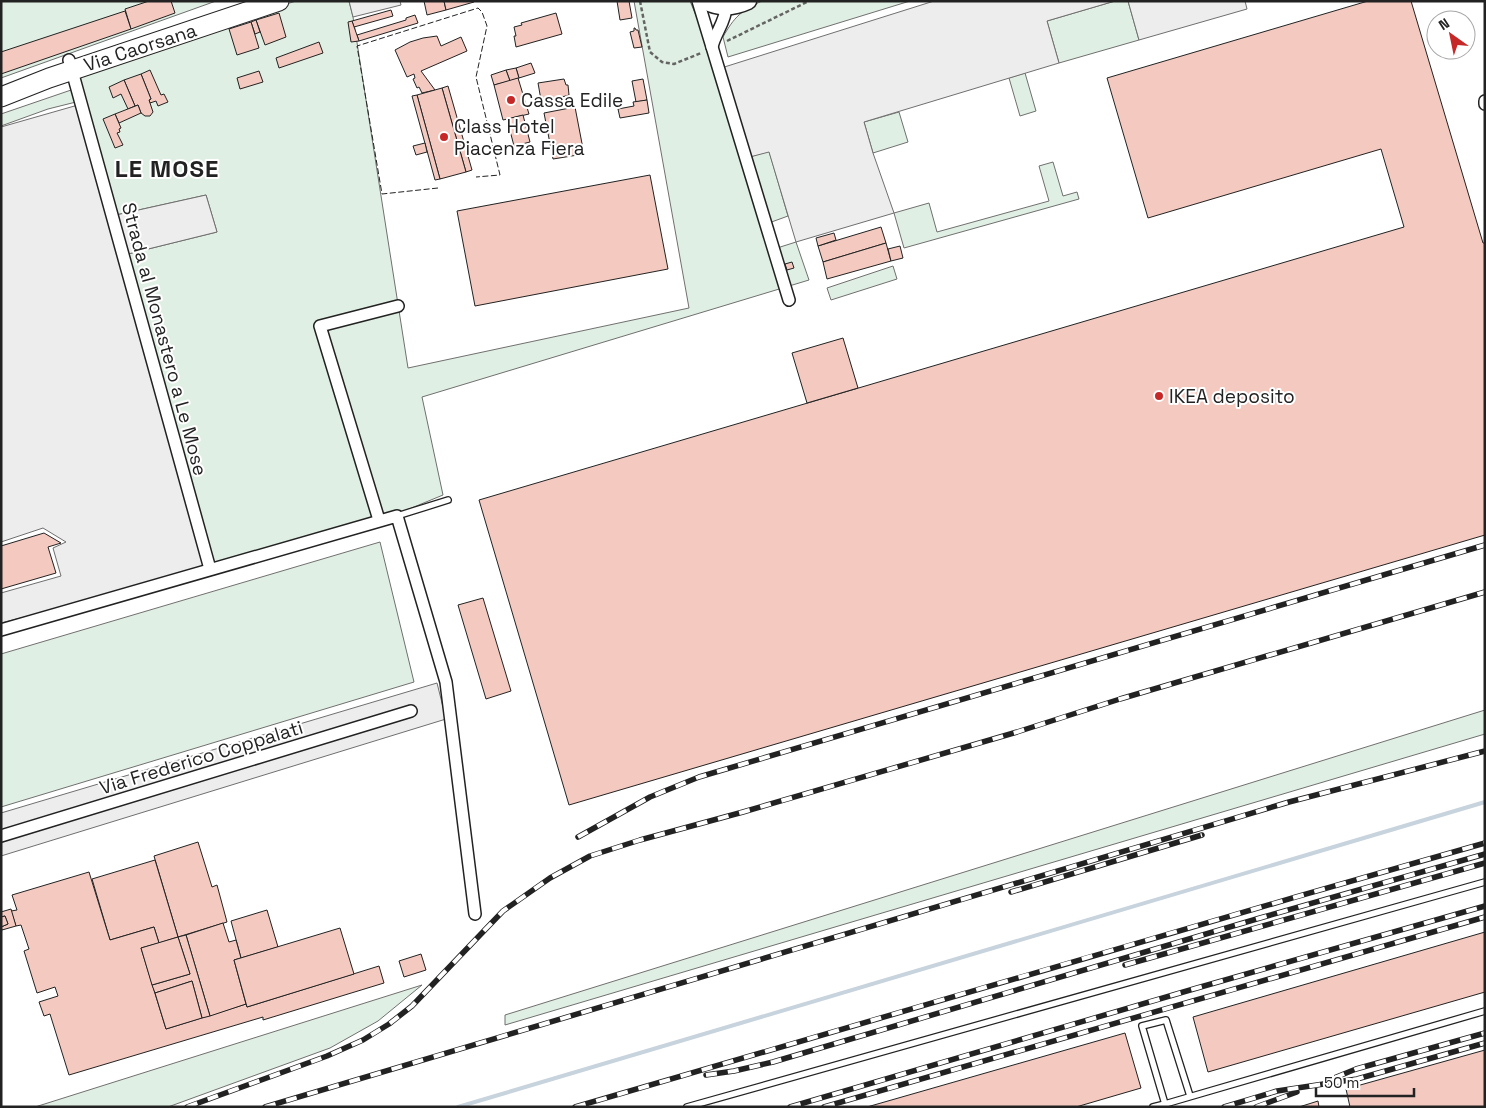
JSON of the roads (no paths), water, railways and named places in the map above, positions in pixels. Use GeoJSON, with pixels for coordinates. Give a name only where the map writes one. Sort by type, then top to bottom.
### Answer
{"type":"FeatureCollection","features":[{"type":"Feature","properties":{"kind":"main road","name":"Via Caorsana"},"geometry":{"type":"LineString","coordinates":[[1,97],[70,65],[240,1]]}},
{"type":"Feature","properties":{"kind":"main road","name":"Via Caorsana"},"geometry":{"type":"LineString","coordinates":[[1,83],[70,65],[279,1]]}},
{"type":"Feature","properties":{"kind":"street"},"geometry":{"type":"LineString","coordinates":[[698,1],[789,300]]}},
{"type":"Feature","properties":{"kind":"street"},"geometry":{"type":"LineString","coordinates":[[705,1],[716,6],[723,4],[738,6],[748,1]]}},
{"type":"Feature","properties":{"kind":"street"},"geometry":{"type":"LineString","coordinates":[[712,49],[714,38],[726,12],[723,4]]}},
{"type":"Feature","properties":{"kind":"street","name":"Strada al Monastero a Le Mose"},"geometry":{"type":"LineString","coordinates":[[70,65],[210,569]]}},
{"type":"Feature","properties":{"kind":"street"},"geometry":{"type":"LineString","coordinates":[[379,520],[320,326],[398,306]]}},
{"type":"Feature","properties":{"kind":"street"},"geometry":{"type":"LineString","coordinates":[[1,630],[396,516],[446,682],[475,914]]}},
{"type":"Feature","properties":{"kind":"street","name":"Via Frederico Coppalati"},"geometry":{"type":"LineString","coordinates":[[1,836],[411,711]]}},
{"type":"Feature","properties":{"kind":"lane"},"geometry":{"type":"LineString","coordinates":[[396,516],[448,500]]}},
{"type":"Feature","properties":{"kind":"lane"},"geometry":{"type":"LineString","coordinates":[[687,1107],[1485,882]]}},
{"type":"Feature","properties":{"kind":"lane"},"geometry":{"type":"LineString","coordinates":[[1153,1107],[1485,1011]]}},
{"type":"Feature","properties":{"kind":"lane"},"geometry":{"type":"LineString","coordinates":[[1164,1104],[1142,1026],[1166,1020],[1190,1096]]}},
{"type":"Feature","properties":{"kind":"waterway"},"geometry":{"type":"LineString","coordinates":[[458,1107],[1485,802]]}},
{"type":"Feature","properties":{"kind":"railway"},"geometry":{"type":"LineString","coordinates":[[578,837],[650,797],[699,777],[1485,545]]}},
{"type":"Feature","properties":{"kind":"railway"},"geometry":{"type":"LineString","coordinates":[[187,1107],[327,1056],[363,1040],[389,1024],[412,1006],[503,911],[550,878],[590,856],[1017,732],[1120,699],[1485,592]]}},
{"type":"Feature","properties":{"kind":"railway"},"geometry":{"type":"LineString","coordinates":[[265,1107],[1289,802],[1485,751]]}},
{"type":"Feature","properties":{"kind":"railway"},"geometry":{"type":"LineString","coordinates":[[1011,892],[1202,835]]}},
{"type":"Feature","properties":{"kind":"railway"},"geometry":{"type":"LineString","coordinates":[[575,1107],[1485,843]]}},
{"type":"Feature","properties":{"kind":"railway"},"geometry":{"type":"LineString","coordinates":[[706,1075],[773,1062],[1260,918],[1485,854]]}},
{"type":"Feature","properties":{"kind":"railway"},"geometry":{"type":"LineString","coordinates":[[1125,965],[1485,863]]}},
{"type":"Feature","properties":{"kind":"railway"},"geometry":{"type":"LineString","coordinates":[[790,1107],[1485,906]]}},
{"type":"Feature","properties":{"kind":"railway"},"geometry":{"type":"LineString","coordinates":[[824,1107],[1485,917]]}},
{"type":"Feature","properties":{"kind":"railway"},"geometry":{"type":"LineString","coordinates":[[1334,1078],[1356,1069],[1485,1033]]}},
{"type":"Feature","properties":{"kind":"railway"},"geometry":{"type":"LineString","coordinates":[[1224,1107],[1277,1091],[1357,1079],[1485,1043]]}},
{"type":"Feature","properties":{"kind":"railway"},"geometry":{"type":"LineString","coordinates":[[1256,1107],[1297,1092]]}},
{"type":"Feature","properties":{"kind":"place","name":"Cassa Edile"},"geometry":{"type":"Point","coordinates":[511,100]}},
{"type":"Feature","properties":{"kind":"place","name":"Class Hotel Piacenza Fiera"},"geometry":{"type":"Point","coordinates":[444,137]}},
{"type":"Feature","properties":{"kind":"place","name":"IKEA deposito"},"geometry":{"type":"Point","coordinates":[1159,396]}},
{"type":"Feature","properties":{"kind":"district","name":"LE MOSE"},"geometry":{"type":"Point","coordinates":[167,169]}}]}
